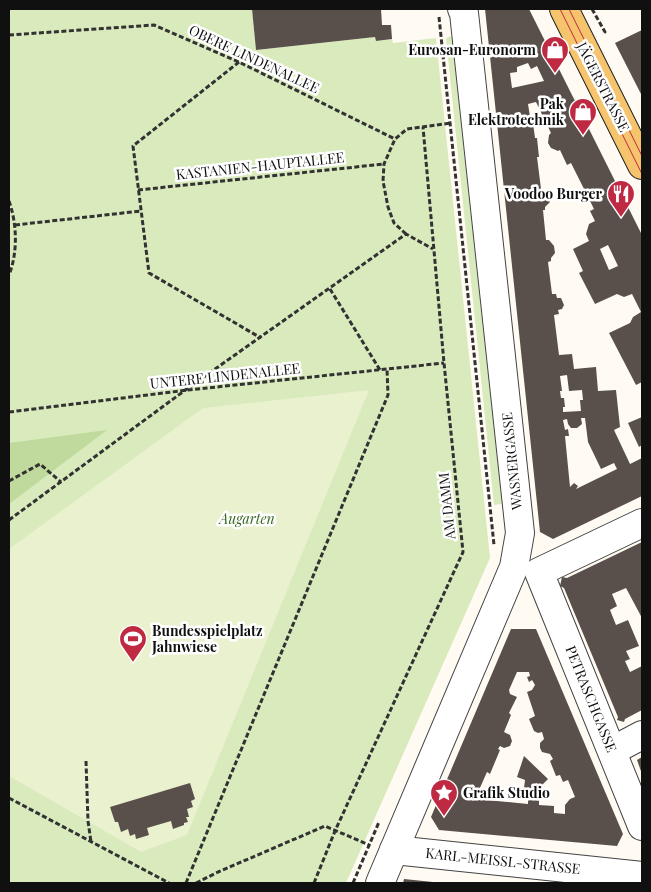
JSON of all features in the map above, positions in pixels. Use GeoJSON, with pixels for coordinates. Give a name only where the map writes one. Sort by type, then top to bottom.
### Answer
{"type":"FeatureCollection","features":[{"type":"Feature","properties":{"kind":"main road","name":"JÄGERSTRASSE"},"geometry":{"type":"LineString","coordinates":[[564,9],[642,166]]}},
{"type":"Feature","properties":{"kind":"street","name":"WASNERGASSE"},"geometry":{"type":"LineString","coordinates":[[380,883],[382,847],[514,566],[520,533],[457,10]]}},
{"type":"Feature","properties":{"kind":"street","name":"PETRASCHGASSE"},"geometry":{"type":"LineString","coordinates":[[642,523],[539,572],[642,826]]}},
{"type":"Feature","properties":{"kind":"street"},"geometry":{"type":"LineString","coordinates":[[612,751],[642,736]]}},
{"type":"Feature","properties":{"kind":"street","name":"KARL-MEISSL-STRASSE"},"geometry":{"type":"LineString","coordinates":[[382,847],[642,876]]}},
{"type":"Feature","properties":{"kind":"path"},"geometry":{"type":"LineString","coordinates":[[592,9],[605,32]]}},
{"type":"Feature","properties":{"kind":"path"},"geometry":{"type":"LineString","coordinates":[[457,10],[451,123],[494,548]]}},
{"type":"Feature","properties":{"kind":"path","name":"OBERE LINDENALLEE"},"geometry":{"type":"LineString","coordinates":[[9,35],[154,25],[239,62],[395,139]]}},
{"type":"Feature","properties":{"kind":"path"},"geometry":{"type":"LineString","coordinates":[[239,62],[133,146],[149,273],[261,338]]}},
{"type":"Feature","properties":{"kind":"path"},"geometry":{"type":"LineString","coordinates":[[434,249],[406,234],[394,224],[388,207],[384,181],[384,164],[395,139],[407,129],[451,123]]}},
{"type":"Feature","properties":{"kind":"path","name":"AM DAMM"},"geometry":{"type":"LineString","coordinates":[[314,883],[463,552],[423,127]]}},
{"type":"Feature","properties":{"kind":"path","name":"KASTANIEN-HAUPTALLEE"},"geometry":{"type":"LineString","coordinates":[[138,190],[384,164]]}},
{"type":"Feature","properties":{"kind":"path"},"geometry":{"type":"LineString","coordinates":[[9,202],[15,225],[16,247],[9,275]]}},
{"type":"Feature","properties":{"kind":"path"},"geometry":{"type":"LineString","coordinates":[[15,225],[141,211]]}},
{"type":"Feature","properties":{"kind":"path"},"geometry":{"type":"LineString","coordinates":[[9,520],[184,392],[406,234]]}},
{"type":"Feature","properties":{"kind":"path"},"geometry":{"type":"LineString","coordinates":[[330,289],[380,370]]}},
{"type":"Feature","properties":{"kind":"path","name":"UNTERE LINDENALLEE"},"geometry":{"type":"LineString","coordinates":[[9,412],[444,364]]}},
{"type":"Feature","properties":{"kind":"path"},"geometry":{"type":"LineString","coordinates":[[186,883],[388,395],[387,369]]}},
{"type":"Feature","properties":{"kind":"path"},"geometry":{"type":"LineString","coordinates":[[9,481],[40,464],[61,482]]}},
{"type":"Feature","properties":{"kind":"path"},"geometry":{"type":"LineString","coordinates":[[86,761],[88,821],[91,842]]}},
{"type":"Feature","properties":{"kind":"path"},"geometry":{"type":"LineString","coordinates":[[9,798],[170,883]]}},
{"type":"Feature","properties":{"kind":"path"},"geometry":{"type":"LineString","coordinates":[[353,883],[382,847],[380,818]]}},
{"type":"Feature","properties":{"kind":"path"},"geometry":{"type":"LineString","coordinates":[[196,883],[325,826],[382,847]]}},
{"type":"Feature","properties":{"kind":"green space","name":"Augarten"},"geometry":{"type":"Polygon","coordinates":[[[9,9],[252,9],[256,50],[375,37],[376,41],[392,39],[393,43],[436,38],[490,558],[346,883],[9,883],[9,9]]]}},
{"type":"Feature","properties":{"kind":"green space"},"geometry":{"type":"Polygon","coordinates":[[[451,36],[457,56],[454,58],[502,504],[494,505],[446,38],[451,36]]]}},
{"type":"Feature","properties":{"kind":"green space","name":"Bundesspielplatz Jahnwiese"},"geometry":{"type":"Polygon","coordinates":[[[369,390],[187,835],[141,852],[9,776],[9,549],[203,408],[369,390]]]}},
{"type":"Feature","properties":{"kind":"green space"},"geometry":{"type":"Polygon","coordinates":[[[107,430],[9,504],[9,443],[107,430]]]}},
{"type":"Feature","properties":{"kind":"building"},"geometry":{"type":"Polygon","coordinates":[[[252,9],[381,9],[382,25],[391,25],[392,39],[376,41],[375,37],[256,50],[252,9]]]}},
{"type":"Feature","properties":{"kind":"building"},"geometry":{"type":"Polygon","coordinates":[[[485,9],[529,9],[642,235],[642,382],[636,385],[609,333],[630,323],[633,317],[641,312],[632,294],[624,297],[617,294],[595,304],[579,273],[583,271],[573,249],[589,241],[586,234],[589,224],[595,221],[590,211],[594,209],[571,163],[567,165],[560,150],[551,148],[548,143],[551,133],[536,102],[528,104],[531,123],[533,123],[535,138],[537,138],[541,189],[549,196],[550,202],[545,207],[545,210],[543,210],[546,240],[549,240],[554,246],[555,253],[551,261],[548,262],[552,294],[556,294],[557,298],[561,298],[564,305],[562,309],[558,310],[559,314],[554,315],[559,355],[572,354],[574,369],[596,367],[598,391],[616,390],[620,427],[614,430],[630,464],[642,458],[642,496],[553,539],[540,532],[485,9]],[[528,63],[517,67],[517,72],[510,73],[512,88],[544,81],[537,66],[531,69],[528,63]],[[608,245],[600,249],[609,270],[618,266],[608,245]],[[567,375],[560,376],[561,398],[564,398],[565,407],[563,407],[563,412],[581,411],[580,400],[583,400],[582,390],[569,391],[567,375]],[[581,418],[582,424],[577,428],[571,428],[567,419],[563,420],[565,430],[568,429],[569,436],[565,436],[570,487],[574,483],[578,486],[576,489],[617,469],[614,463],[601,469],[588,442],[585,418],[581,418]]]}},
{"type":"Feature","properties":{"kind":"building"},"geometry":{"type":"Polygon","coordinates":[[[642,30],[642,96],[615,43],[642,30]]]}},
{"type":"Feature","properties":{"kind":"building"},"geometry":{"type":"Polygon","coordinates":[[[642,417],[642,445],[639,447],[628,423],[642,417]]]}},
{"type":"Feature","properties":{"kind":"building"},"geometry":{"type":"Polygon","coordinates":[[[642,542],[642,618],[626,588],[612,594],[617,606],[610,610],[616,625],[628,620],[639,646],[626,651],[630,659],[625,661],[630,672],[642,666],[642,710],[625,719],[624,722],[617,720],[618,717],[564,588],[560,586],[562,577],[567,578],[642,542]]]}},
{"type":"Feature","properties":{"kind":"building"},"geometry":{"type":"Polygon","coordinates":[[[511,629],[536,629],[623,834],[617,846],[439,830],[431,817],[511,629]],[[517,672],[509,690],[510,694],[517,697],[509,713],[511,715],[504,732],[510,735],[512,741],[510,746],[504,748],[500,746],[498,749],[500,750],[490,774],[487,772],[475,799],[528,804],[528,797],[523,796],[525,780],[517,777],[524,756],[548,779],[539,788],[539,805],[554,806],[554,813],[565,814],[565,805],[570,799],[575,797],[568,780],[563,782],[560,775],[556,776],[550,761],[553,759],[550,754],[542,752],[540,748],[540,743],[544,739],[542,732],[534,731],[529,719],[535,716],[527,692],[532,690],[535,685],[532,680],[529,682],[527,677],[530,676],[529,672],[517,672]]]}},
{"type":"Feature","properties":{"kind":"building"},"geometry":{"type":"Polygon","coordinates":[[[642,757],[642,774],[637,760],[642,757]]]}},
{"type":"Feature","properties":{"kind":"building"},"geometry":{"type":"Polygon","coordinates":[[[190,783],[195,799],[191,801],[193,807],[187,809],[189,817],[186,817],[188,822],[184,823],[184,825],[173,829],[171,821],[147,828],[149,835],[136,839],[135,834],[130,836],[128,829],[121,832],[110,807],[190,783]]]}},
{"type":"Feature","properties":{"kind":"building"},"geometry":{"type":"Polygon","coordinates":[[[404,879],[433,882],[433,883],[403,883],[404,879]]]}},
{"type":"Feature","properties":{"kind":"tram line"},"geometry":{"type":"LineString","coordinates":[[560,9],[642,174]]}},
{"type":"Feature","properties":{"kind":"tram line"},"geometry":{"type":"LineString","coordinates":[[569,9],[642,156]]}},
{"type":"Feature","properties":{"kind":"place","name":"Eurosan-Euronorm"},"geometry":{"type":"Point","coordinates":[555,74]}},
{"type":"Feature","properties":{"kind":"place","name":"Pak Elektrotechnik"},"geometry":{"type":"Point","coordinates":[583,136]}},
{"type":"Feature","properties":{"kind":"place","name":"Voodoo Burger"},"geometry":{"type":"Point","coordinates":[621,218]}},
{"type":"Feature","properties":{"kind":"place","name":"Bundesspielplatz Jahnwiese"},"geometry":{"type":"Point","coordinates":[133,663]}},
{"type":"Feature","properties":{"kind":"place","name":"Grafik Studio"},"geometry":{"type":"Point","coordinates":[444,817]}}]}
